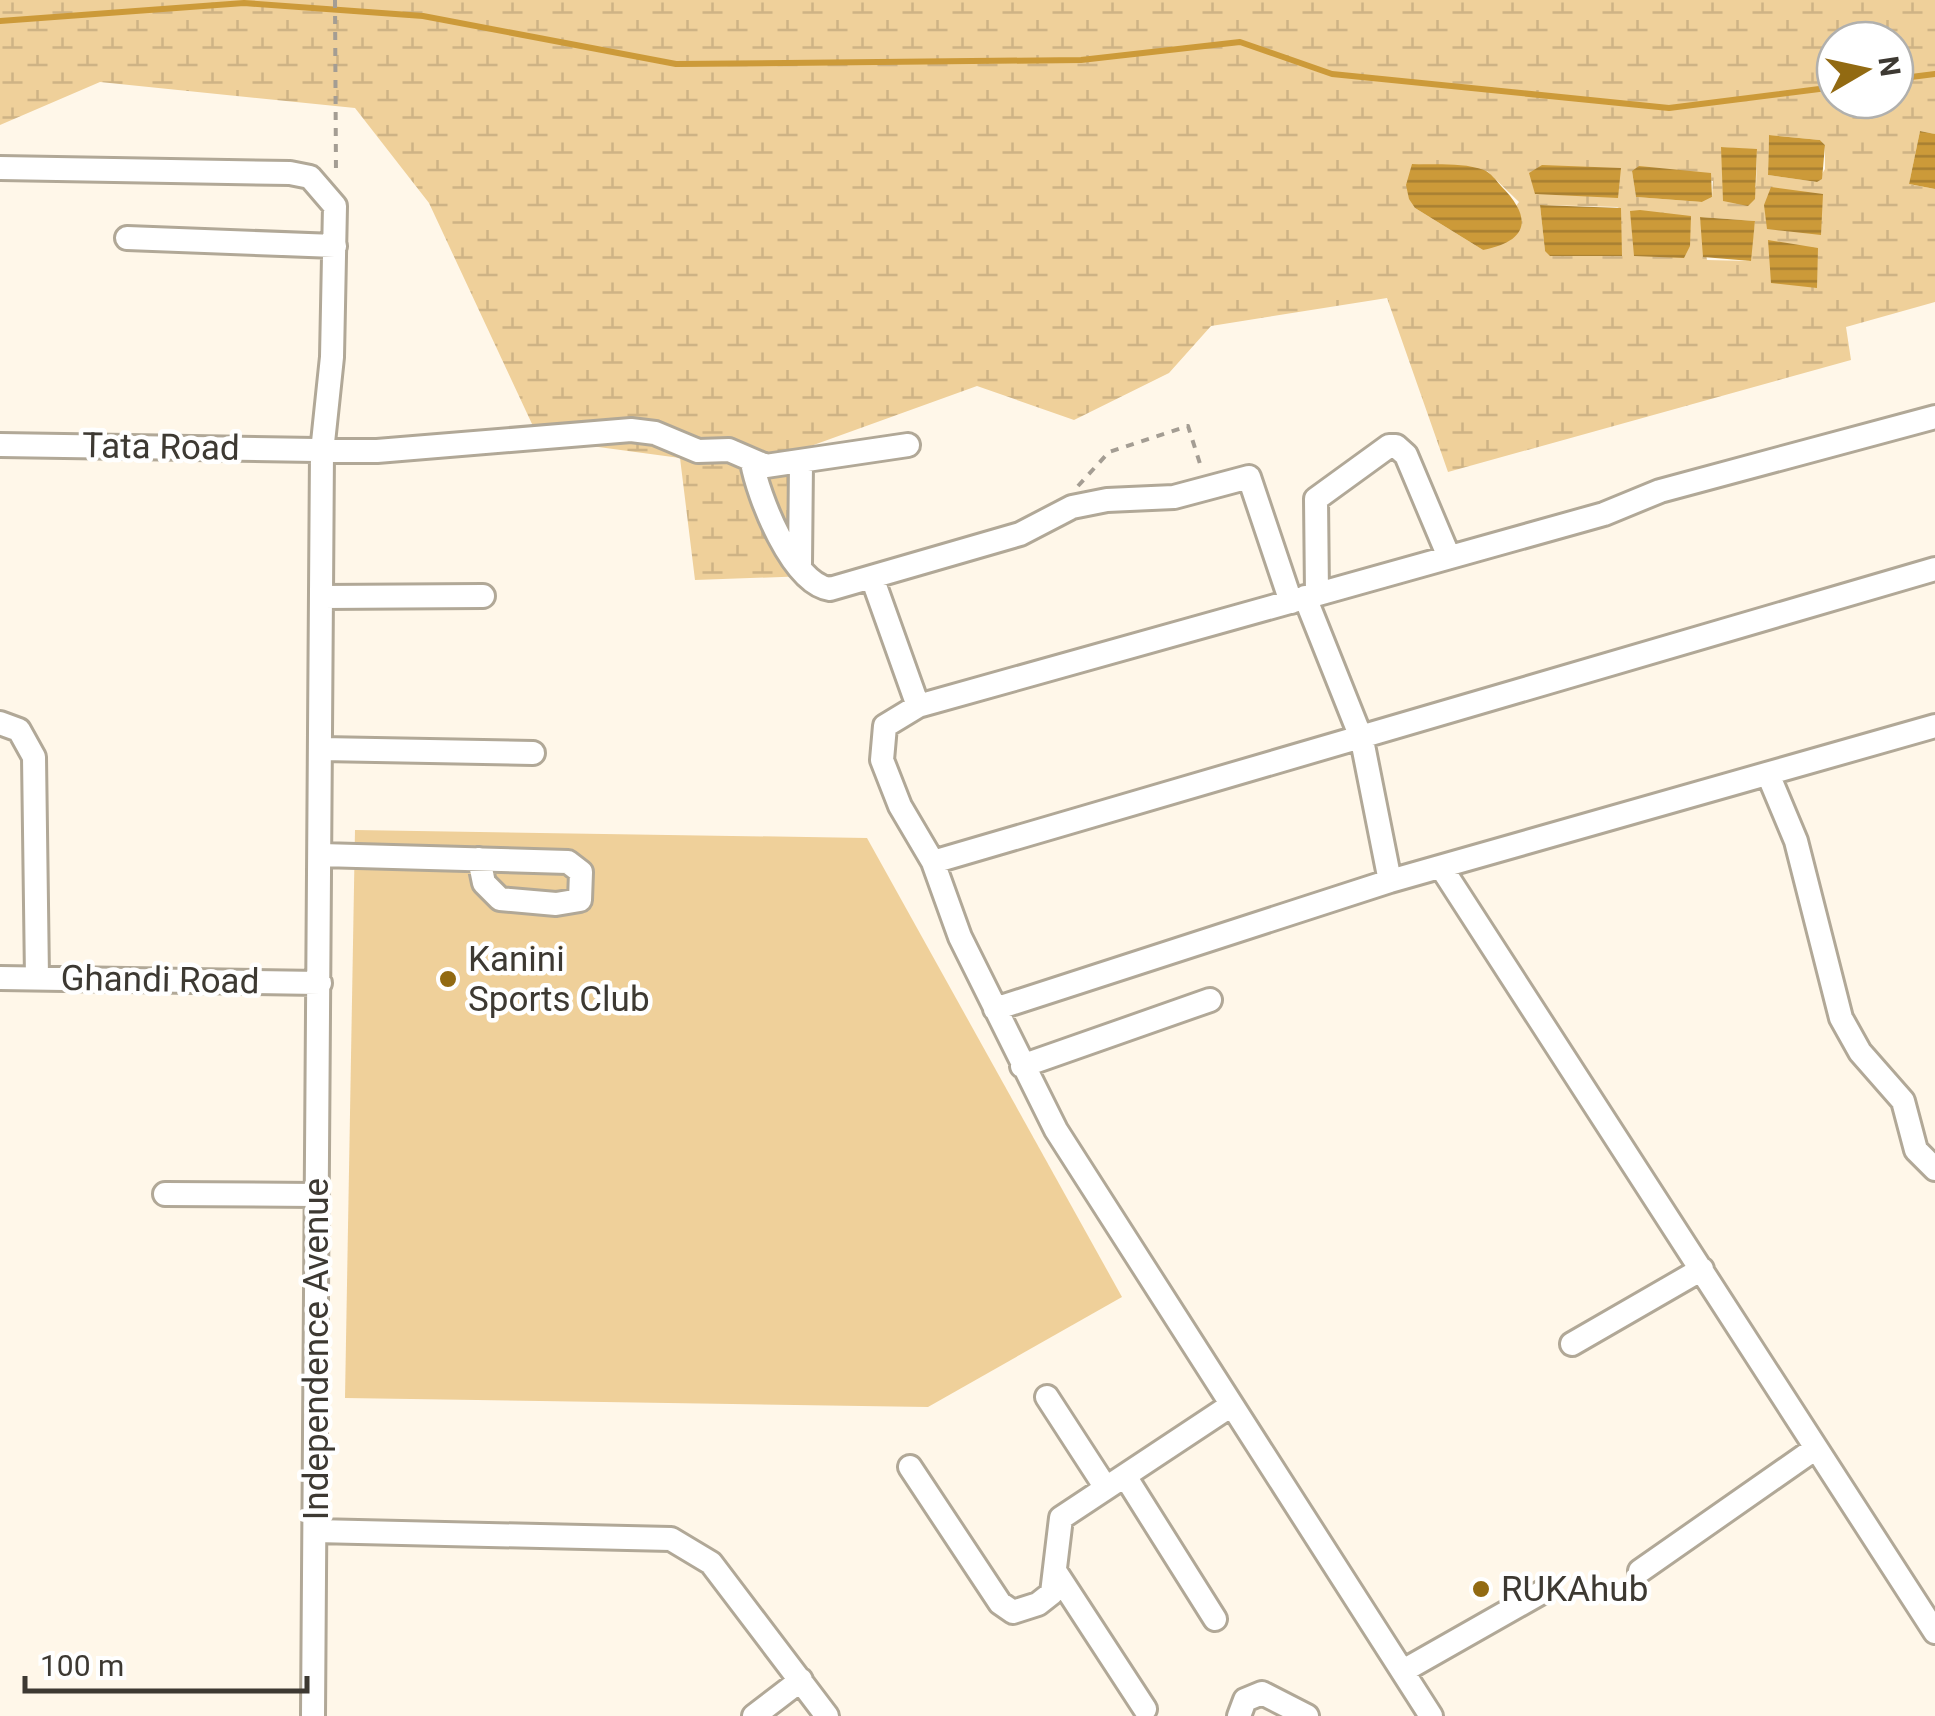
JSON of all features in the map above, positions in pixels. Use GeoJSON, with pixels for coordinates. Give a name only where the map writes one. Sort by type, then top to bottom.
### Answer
{"type":"FeatureCollection","features":[{"type":"Feature","properties":{"kind":"street"},"geometry":{"type":"LineString","coordinates":[[0,168],[290,173],[310,177],[335,206]]}},
{"type":"Feature","properties":{"kind":"street","name":"Independence Avenue"},"geometry":{"type":"LineString","coordinates":[[313,1716],[322,452],[332,357],[335,206]]}},
{"type":"Feature","properties":{"kind":"street"},"geometry":{"type":"LineString","coordinates":[[127,238],[335,246]]}},
{"type":"Feature","properties":{"kind":"street"},"geometry":{"type":"LineString","coordinates":[[1432,1716],[1056,1130],[949,910],[933,862],[900,806],[882,760],[885,726],[918,706],[1604,514],[1660,491],[1935,417]]}},
{"type":"Feature","properties":{"kind":"street","name":"Tata Road"},"geometry":{"type":"LineString","coordinates":[[0,445],[322,452],[462,446],[631,430],[655,433],[698,451],[729,450],[752,462],[801,463],[908,445]]}},
{"type":"Feature","properties":{"kind":"street"},"geometry":{"type":"LineString","coordinates":[[1305,597],[1316,499],[1389,446],[1396,446],[1406,455],[1449,557]]}},
{"type":"Feature","properties":{"kind":"street"},"geometry":{"type":"LineString","coordinates":[[752,462],[762,507],[800,567],[820,588],[841,588],[873,580],[1020,534],[1094,502],[1162,498],[1249,477],[1305,597],[1362,740],[1390,882]]}},
{"type":"Feature","properties":{"kind":"street"},"geometry":{"type":"LineString","coordinates":[[800,567],[801,463]]}},
{"type":"Feature","properties":{"kind":"street"},"geometry":{"type":"LineString","coordinates":[[933,862],[1362,740],[1935,569]]}},
{"type":"Feature","properties":{"kind":"street"},"geometry":{"type":"LineString","coordinates":[[873,580],[918,706]]}},
{"type":"Feature","properties":{"kind":"street"},"geometry":{"type":"LineString","coordinates":[[322,597],[483,596]]}},
{"type":"Feature","properties":{"kind":"street"},"geometry":{"type":"LineString","coordinates":[[0,723],[19,730],[34,757],[36,977]]}},
{"type":"Feature","properties":{"kind":"street"},"geometry":{"type":"LineString","coordinates":[[995,1010],[1390,882],[1935,726]]}},
{"type":"Feature","properties":{"kind":"street"},"geometry":{"type":"LineString","coordinates":[[322,749],[534,752]]}},
{"type":"Feature","properties":{"kind":"street"},"geometry":{"type":"LineString","coordinates":[[1768,774],[1796,841],[1841,1018],[1860,1052],[1903,1101],[1916,1150],[1935,1169]]}},
{"type":"Feature","properties":{"kind":"street"},"geometry":{"type":"LineString","coordinates":[[322,855],[479,859]]}},
{"type":"Feature","properties":{"kind":"street"},"geometry":{"type":"LineString","coordinates":[[1441,867],[1935,1632]]}},
{"type":"Feature","properties":{"kind":"street","name":"Ghandi Road"},"geometry":{"type":"LineString","coordinates":[[0,978],[320,983]]}},
{"type":"Feature","properties":{"kind":"street"},"geometry":{"type":"LineString","coordinates":[[1022,1066],[1210,1000]]}},
{"type":"Feature","properties":{"kind":"street"},"geometry":{"type":"LineString","coordinates":[[165,1194],[316,1196]]}},
{"type":"Feature","properties":{"kind":"street"},"geometry":{"type":"LineString","coordinates":[[1572,1344],[1702,1269]]}},
{"type":"Feature","properties":{"kind":"street"},"geometry":{"type":"LineString","coordinates":[[1047,1398],[1116,1482],[1215,1619]]}},
{"type":"Feature","properties":{"kind":"street"},"geometry":{"type":"LineString","coordinates":[[910,1467],[1000,1602],[1013,1612],[1038,1604],[1052,1593],[1061,1518],[1230,1406]]}},
{"type":"Feature","properties":{"kind":"street"},"geometry":{"type":"LineString","coordinates":[[1640,1570],[1816,1448]]}},
{"type":"Feature","properties":{"kind":"street"},"geometry":{"type":"LineString","coordinates":[[315,1532],[671,1539],[711,1562],[827,1716]]}},
{"type":"Feature","properties":{"kind":"street"},"geometry":{"type":"LineString","coordinates":[[1057,1574],[1145,1709]]}},
{"type":"Feature","properties":{"kind":"street"},"geometry":{"type":"LineString","coordinates":[[1403,1670],[1544,1591]]}},
{"type":"Feature","properties":{"kind":"street"},"geometry":{"type":"LineString","coordinates":[[754,1716],[801,1680]]}},
{"type":"Feature","properties":{"kind":"street"},"geometry":{"type":"LineString","coordinates":[[1239,1716],[1245,1700],[1262,1693],[1307,1716]]}},
{"type":"Feature","properties":{"kind":"path"},"geometry":{"type":"LineString","coordinates":[[335,0],[335,206]]}},
{"type":"Feature","properties":{"kind":"path"},"geometry":{"type":"LineString","coordinates":[[1051,518],[1109,452],[1188,426],[1204,475],[1200,489]]}},
{"type":"Feature","properties":{"kind":"green space"},"geometry":{"type":"Polygon","coordinates":[[[0,0],[1935,0],[1935,134],[1920,131],[1909,184],[1935,189],[1935,302],[1846,327],[1851,360],[1448,472],[1387,298],[1211,326],[1169,373],[1074,420],[977,386],[808,447],[808,576],[695,580],[680,458],[539,439],[429,203],[355,108],[100,82],[0,125],[0,0]],[[1769,135],[1768,175],[1817,182],[1825,169],[1825,145],[1820,140],[1769,135]],[[1721,147],[1756,188],[1757,150],[1721,147]],[[1413,164],[1415,208],[1483,250],[1519,202],[1487,171],[1413,164]],[[1632,171],[1636,197],[1702,202],[1712,197],[1713,181],[1632,171]],[[1540,205],[1545,251],[1619,207],[1540,205]],[[1700,217],[1707,260],[1750,261],[1755,221],[1700,217]]]}},
{"type":"Feature","properties":{"kind":"green space"},"geometry":{"type":"Polygon","coordinates":[[[355,830],[867,838],[1122,1297],[928,1407],[345,1398],[355,830]]]}},
{"type":"Feature","properties":{"kind":"shaded area"},"geometry":{"type":"Polygon","coordinates":[[[1920,131],[1935,134],[1935,189],[1909,184],[1920,131]]]}},
{"type":"Feature","properties":{"kind":"shaded area"},"geometry":{"type":"Polygon","coordinates":[[[1769,135],[1820,140],[1825,145],[1822,179],[1817,182],[1768,175],[1769,135]]]}},
{"type":"Feature","properties":{"kind":"shaded area"},"geometry":{"type":"Polygon","coordinates":[[[1721,147],[1757,149],[1755,199],[1748,206],[1723,201],[1721,147]]]}},
{"type":"Feature","properties":{"kind":"shaded area"},"geometry":{"type":"Polygon","coordinates":[[[1412,164],[1458,165],[1487,171],[1518,208],[1518,234],[1510,241],[1483,250],[1415,208],[1406,185],[1412,164]]]}},
{"type":"Feature","properties":{"kind":"shaded area"},"geometry":{"type":"Polygon","coordinates":[[[1542,165],[1621,168],[1618,198],[1535,194],[1529,173],[1542,165]]]}},
{"type":"Feature","properties":{"kind":"shaded area"},"geometry":{"type":"Polygon","coordinates":[[[1639,166],[1711,173],[1712,197],[1702,202],[1636,197],[1632,171],[1639,166]]]}},
{"type":"Feature","properties":{"kind":"shaded area"},"geometry":{"type":"Polygon","coordinates":[[[1771,187],[1823,194],[1821,235],[1767,229],[1764,205],[1771,187]]]}},
{"type":"Feature","properties":{"kind":"shaded area"},"geometry":{"type":"Polygon","coordinates":[[[1540,205],[1621,208],[1622,256],[1550,256],[1545,251],[1540,205]]]}},
{"type":"Feature","properties":{"kind":"shaded area"},"geometry":{"type":"Polygon","coordinates":[[[1630,211],[1691,216],[1690,246],[1684,258],[1634,256],[1630,211]]]}},
{"type":"Feature","properties":{"kind":"shaded area"},"geometry":{"type":"Polygon","coordinates":[[[1700,217],[1755,221],[1751,261],[1703,257],[1700,217]]]}},
{"type":"Feature","properties":{"kind":"shaded area"},"geometry":{"type":"Polygon","coordinates":[[[1768,240],[1818,248],[1817,288],[1771,283],[1768,240]]]}},
{"type":"Feature","properties":{"kind":"waterway"},"geometry":{"type":"LineString","coordinates":[[0,21],[244,3],[423,16],[676,64],[1081,60],[1240,42],[1332,74],[1669,108],[1815,90]]}},
{"type":"Feature","properties":{"kind":"waterway"},"geometry":{"type":"LineString","coordinates":[[1915,76],[1935,74]]}},
{"type":"Feature","properties":{"kind":"place","name":"Kanini Sports Club"},"geometry":{"type":"Point","coordinates":[448,979]}},
{"type":"Feature","properties":{"kind":"place","name":"RUKAhub"},"geometry":{"type":"Point","coordinates":[1481,1589]}}]}
